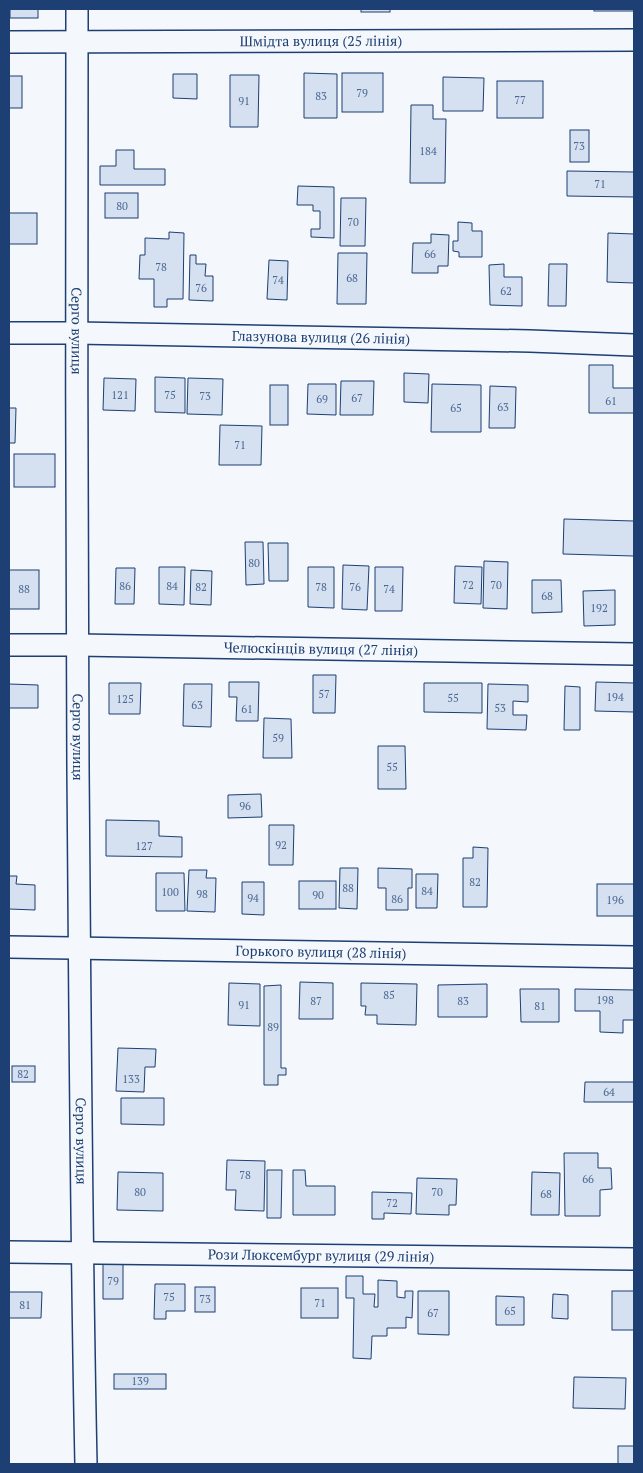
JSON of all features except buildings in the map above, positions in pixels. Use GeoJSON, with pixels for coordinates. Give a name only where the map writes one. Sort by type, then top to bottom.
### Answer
{"type":"FeatureCollection","features":[{"type":"Feature","properties":{"kind":"street","name":"Серго вулиця"},"geometry":{"type":"LineString","coordinates":[[77,9],[76,333],[82,1253],[86,1464]]}},
{"type":"Feature","properties":{"kind":"street","name":"Шмідта вулиця (25 лiнiя)"},"geometry":{"type":"LineString","coordinates":[[9,42],[634,40]]}},
{"type":"Feature","properties":{"kind":"street","name":"Глазунова вулиця (26 лiнiя)"},"geometry":{"type":"LineString","coordinates":[[9,333],[530,341],[634,345]]}},
{"type":"Feature","properties":{"kind":"street","name":"Челюскінців вулиця (27 лiнiя)"},"geometry":{"type":"LineString","coordinates":[[9,645],[634,654]]}},
{"type":"Feature","properties":{"kind":"street","name":"Горького вулиця (28 лiнiя)"},"geometry":{"type":"LineString","coordinates":[[9,946],[634,957]]}},
{"type":"Feature","properties":{"kind":"street","name":"Рози Люксембург вулиця (29 лiнiя)"},"geometry":{"type":"LineString","coordinates":[[9,1252],[634,1259]]}}]}
